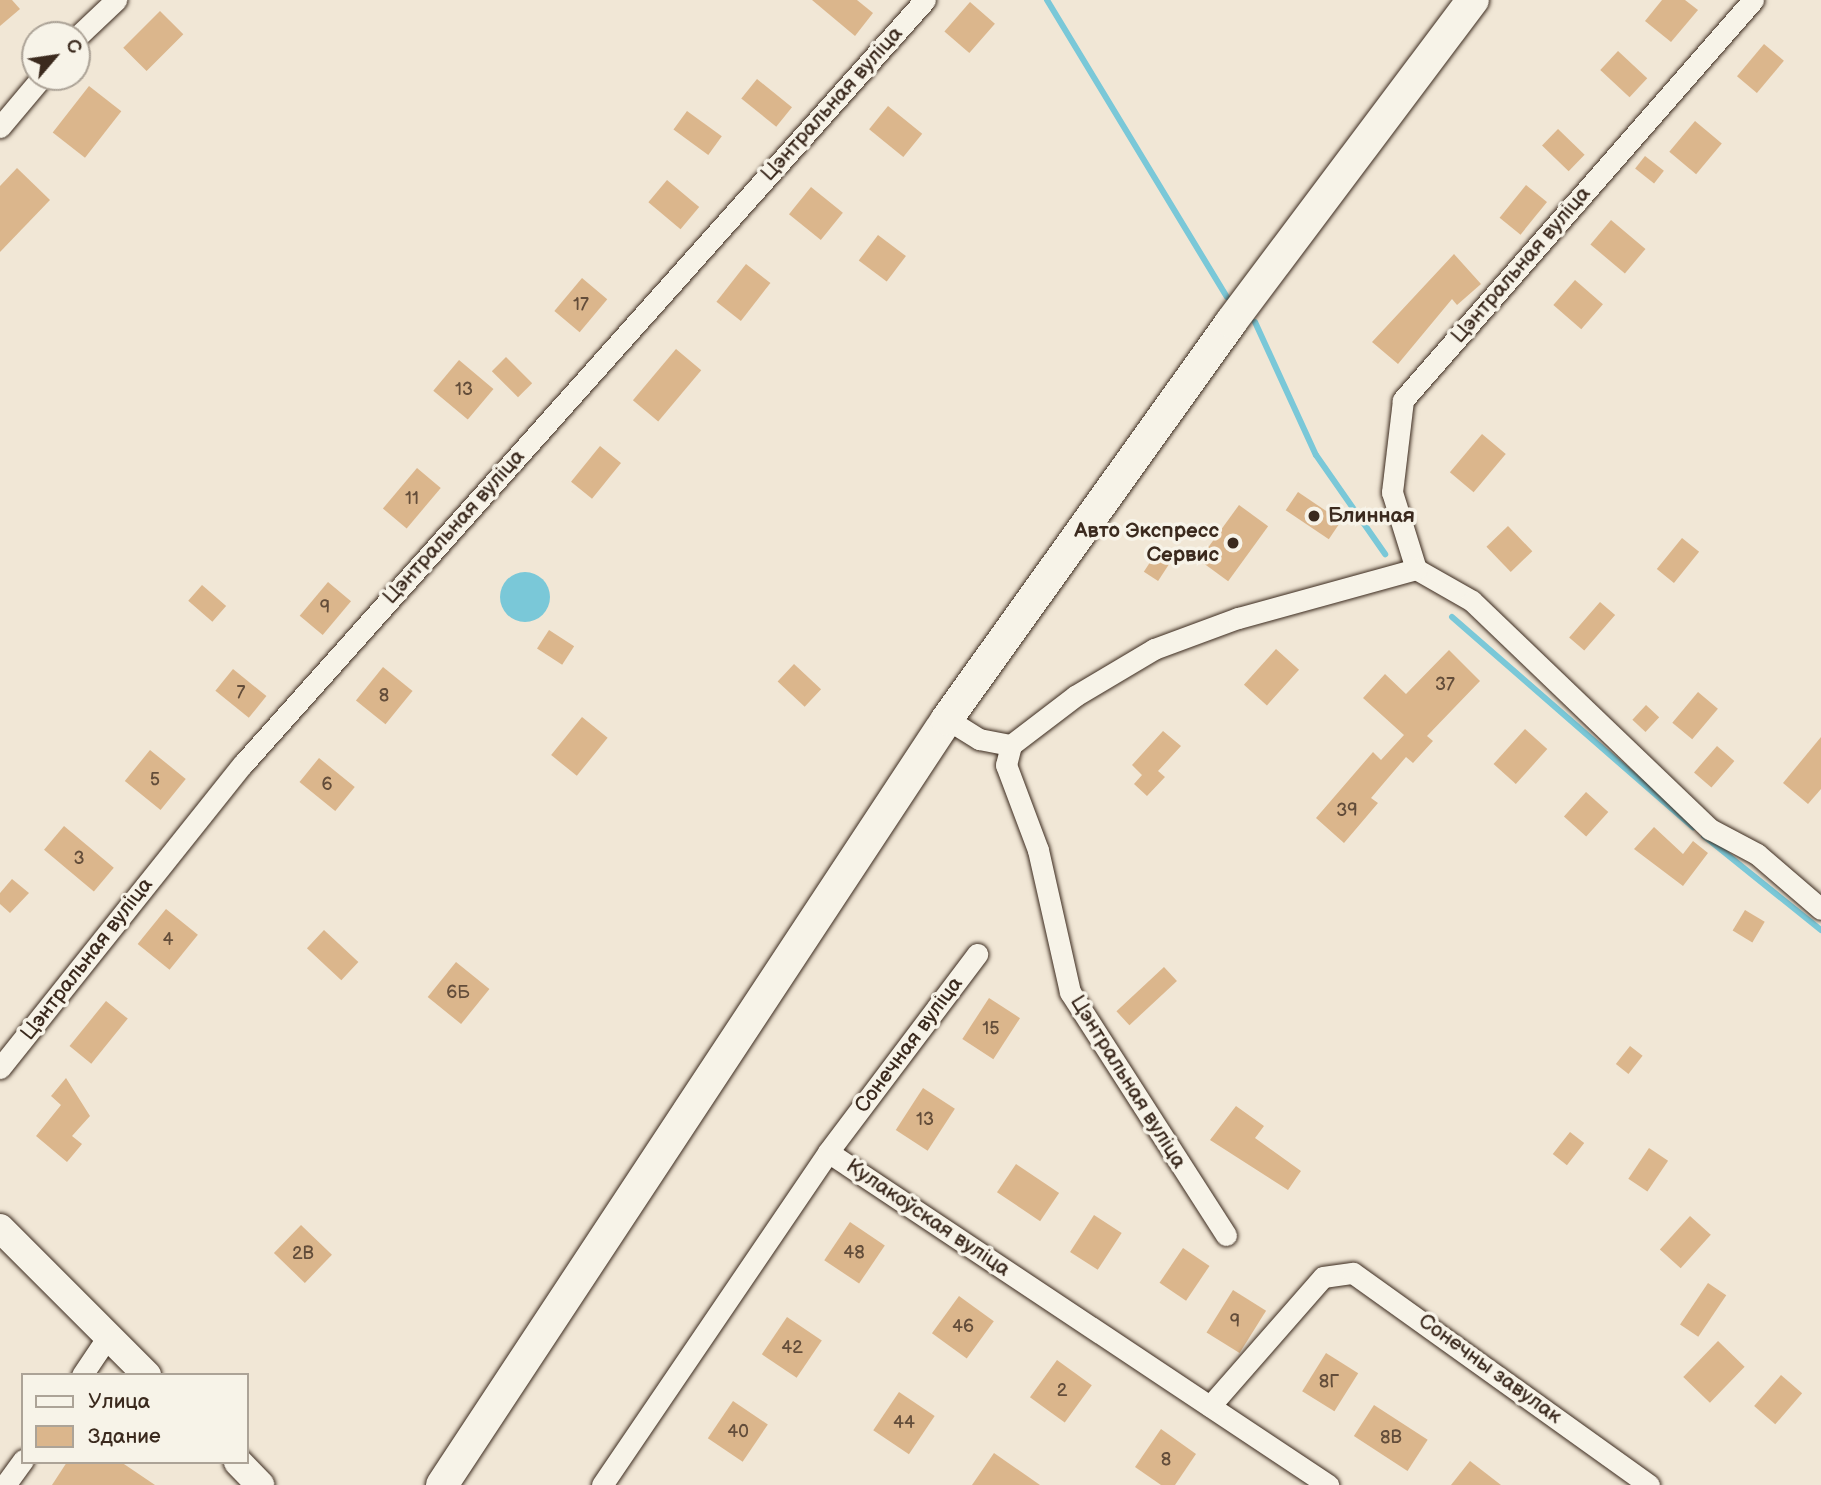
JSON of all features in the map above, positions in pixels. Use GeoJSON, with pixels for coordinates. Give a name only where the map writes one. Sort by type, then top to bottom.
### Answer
{"type":"FeatureCollection","features":[{"type":"Feature","properties":{"kind":"main road"},"geometry":{"type":"LineString","coordinates":[[442,1485],[947,719],[1231,322],[1472,0]]}},
{"type":"Feature","properties":{"kind":"street"},"geometry":{"type":"LineString","coordinates":[[91,24],[116,0]]}},
{"type":"Feature","properties":{"kind":"street","name":"Цэнтральная вуліца"},"geometry":{"type":"LineString","coordinates":[[0,1068],[243,764],[925,0]]}},
{"type":"Feature","properties":{"kind":"street","name":"Цэнтральная вуліца"},"geometry":{"type":"LineString","coordinates":[[1416,569],[1392,492],[1403,400],[1753,0]]}},
{"type":"Feature","properties":{"kind":"street"},"geometry":{"type":"LineString","coordinates":[[0,127],[30,91]]}},
{"type":"Feature","properties":{"kind":"street"},"geometry":{"type":"LineString","coordinates":[[947,719],[979,739],[1011,745],[1075,696],[1154,649],[1238,618],[1416,569],[1472,601],[1710,828],[1757,854],[1821,909]]}},
{"type":"Feature","properties":{"kind":"street","name":"Цэнтральная вуліца"},"geometry":{"type":"LineString","coordinates":[[1011,745],[1006,765],[1038,850],[1070,992],[1226,1235]]}},
{"type":"Feature","properties":{"kind":"street","name":"Сонечная вуліца"},"geometry":{"type":"LineString","coordinates":[[834,1143],[977,954]]}},
{"type":"Feature","properties":{"kind":"street","name":"Кулакоўская вуліца"},"geometry":{"type":"LineString","coordinates":[[602,1485],[834,1143],[1216,1399],[1328,1485]]}},
{"type":"Feature","properties":{"kind":"street"},"geometry":{"type":"LineString","coordinates":[[0,1228],[145,1373]]}},
{"type":"Feature","properties":{"kind":"street","name":"Сонечны завулак"},"geometry":{"type":"LineString","coordinates":[[1216,1399],[1323,1277],[1353,1273],[1379,1289],[1649,1485]]}},
{"type":"Feature","properties":{"kind":"street"},"geometry":{"type":"LineString","coordinates":[[83,1373],[107,1338]]}},
{"type":"Feature","properties":{"kind":"street"},"geometry":{"type":"LineString","coordinates":[[5,1485],[21,1463]]}},
{"type":"Feature","properties":{"kind":"street"},"geometry":{"type":"LineString","coordinates":[[241,1464],[261,1485]]}},
{"type":"Feature","properties":{"kind":"water"},"geometry":{"type":"Polygon","coordinates":[[[525,572],[542,580],[550,597],[542,614],[525,622],[508,614],[500,597],[508,580],[525,572]]]}},
{"type":"Feature","properties":{"kind":"building"},"geometry":{"type":"Polygon","coordinates":[[[0,0],[12,0],[20,9],[0,26],[0,0]]]}},
{"type":"Feature","properties":{"kind":"building"},"geometry":{"type":"Polygon","coordinates":[[[812,0],[857,0],[873,13],[855,36],[812,0]]]}},
{"type":"Feature","properties":{"kind":"building"},"geometry":{"type":"Polygon","coordinates":[[[1662,0],[1685,0],[1698,10],[1671,42],[1645,21],[1662,0]]]}},
{"type":"Feature","properties":{"kind":"building"},"geometry":{"type":"Polygon","coordinates":[[[970,2],[995,24],[969,53],[944,31],[970,2]]]}},
{"type":"Feature","properties":{"kind":"building"},"geometry":{"type":"Polygon","coordinates":[[[160,11],[183,34],[147,71],[123,48],[160,11]]]}},
{"type":"Feature","properties":{"kind":"building"},"geometry":{"type":"Polygon","coordinates":[[[1764,44],[1784,61],[1757,93],[1737,76],[1764,44]]]}},
{"type":"Feature","properties":{"kind":"building"},"geometry":{"type":"Polygon","coordinates":[[[1618,51],[1647,78],[1630,97],[1600,70],[1618,51]]]}},
{"type":"Feature","properties":{"kind":"building"},"geometry":{"type":"Polygon","coordinates":[[[757,79],[792,107],[776,127],[741,98],[757,79]]]}},
{"type":"Feature","properties":{"kind":"building"},"geometry":{"type":"Polygon","coordinates":[[[91,88],[121,111],[85,158],[53,132],[85,91],[91,91],[91,88]]]}},
{"type":"Feature","properties":{"kind":"building"},"geometry":{"type":"Polygon","coordinates":[[[888,106],[922,134],[903,157],[869,129],[888,106]]]}},
{"type":"Feature","properties":{"kind":"building"},"geometry":{"type":"Polygon","coordinates":[[[687,111],[722,136],[708,155],[673,130],[687,111]]]}},
{"type":"Feature","properties":{"kind":"building"},"geometry":{"type":"Polygon","coordinates":[[[1695,121],[1722,143],[1696,174],[1669,152],[1695,121]]]}},
{"type":"Feature","properties":{"kind":"building"},"geometry":{"type":"Polygon","coordinates":[[[1558,129],[1585,155],[1569,171],[1542,146],[1558,129]]]}},
{"type":"Feature","properties":{"kind":"building"},"geometry":{"type":"Polygon","coordinates":[[[1645,156],[1664,171],[1654,183],[1635,169],[1645,156]]]}},
{"type":"Feature","properties":{"kind":"building"},"geometry":{"type":"Polygon","coordinates":[[[17,168],[50,200],[0,252],[0,186],[17,168]]]}},
{"type":"Feature","properties":{"kind":"building"},"geometry":{"type":"Polygon","coordinates":[[[667,180],[699,207],[681,229],[648,202],[667,180]]]}},
{"type":"Feature","properties":{"kind":"building"},"geometry":{"type":"Polygon","coordinates":[[[1526,185],[1547,202],[1521,235],[1500,218],[1526,185]]]}},
{"type":"Feature","properties":{"kind":"building"},"geometry":{"type":"Polygon","coordinates":[[[811,187],[843,213],[821,240],[789,214],[811,187]]]}},
{"type":"Feature","properties":{"kind":"building"},"geometry":{"type":"Polygon","coordinates":[[[1611,220],[1645,249],[1625,273],[1590,245],[1611,220]]]}},
{"type":"Feature","properties":{"kind":"building"},"geometry":{"type":"Polygon","coordinates":[[[878,235],[906,256],[887,282],[859,261],[878,235]]]}},
{"type":"Feature","properties":{"kind":"building"},"geometry":{"type":"Polygon","coordinates":[[[1454,254],[1481,284],[1457,305],[1452,299],[1398,364],[1372,342],[1454,254]]]}},
{"type":"Feature","properties":{"kind":"building"},"geometry":{"type":"Polygon","coordinates":[[[746,264],[770,283],[741,321],[716,302],[746,264]]]}},
{"type":"Feature","properties":{"kind":"building"},"geometry":{"type":"Polygon","coordinates":[[[582,278],[607,299],[580,332],[554,311],[582,278]]]}},
{"type":"Feature","properties":{"kind":"building"},"geometry":{"type":"Polygon","coordinates":[[[1575,280],[1603,304],[1581,329],[1553,305],[1575,280]]]}},
{"type":"Feature","properties":{"kind":"building"},"geometry":{"type":"Polygon","coordinates":[[[676,349],[701,370],[658,422],[633,400],[676,349]]]}},
{"type":"Feature","properties":{"kind":"building"},"geometry":{"type":"Polygon","coordinates":[[[506,357],[532,383],[518,397],[492,371],[506,357]]]}},
{"type":"Feature","properties":{"kind":"building"},"geometry":{"type":"Polygon","coordinates":[[[459,360],[493,389],[468,420],[433,391],[459,360]]]}},
{"type":"Feature","properties":{"kind":"building"},"geometry":{"type":"Polygon","coordinates":[[[1482,434],[1506,454],[1474,492],[1450,472],[1482,434]]]}},
{"type":"Feature","properties":{"kind":"building"},"geometry":{"type":"Polygon","coordinates":[[[600,446],[621,463],[592,499],[571,482],[600,446]]]}},
{"type":"Feature","properties":{"kind":"building"},"geometry":{"type":"Polygon","coordinates":[[[417,468],[441,488],[407,529],[383,509],[417,468]]]}},
{"type":"Feature","properties":{"kind":"building","name":"Блинная"},"geometry":{"type":"Polygon","coordinates":[[[1298,492],[1341,521],[1329,539],[1286,510],[1298,492]]]}},
{"type":"Feature","properties":{"kind":"building","name":"Авто Экспресс Сервис"},"geometry":{"type":"Polygon","coordinates":[[[1239,505],[1268,526],[1228,581],[1199,560],[1239,505]]]}},
{"type":"Feature","properties":{"kind":"building"},"geometry":{"type":"Polygon","coordinates":[[[1508,526],[1532,551],[1511,572],[1486,547],[1508,526]]]}},
{"type":"Feature","properties":{"kind":"building"},"geometry":{"type":"Polygon","coordinates":[[[1682,538],[1699,552],[1674,583],[1657,569],[1682,538]]]}},
{"type":"Feature","properties":{"kind":"building"},"geometry":{"type":"Polygon","coordinates":[[[1158,550],[1172,559],[1158,581],[1144,572],[1158,550]]]}},
{"type":"Feature","properties":{"kind":"building"},"geometry":{"type":"Polygon","coordinates":[[[328,582],[351,601],[323,635],[300,616],[328,582]]]}},
{"type":"Feature","properties":{"kind":"building"},"geometry":{"type":"Polygon","coordinates":[[[202,585],[226,606],[212,622],[188,601],[202,585]]]}},
{"type":"Feature","properties":{"kind":"building"},"geometry":{"type":"Polygon","coordinates":[[[1600,602],[1615,615],[1584,651],[1569,637],[1600,602]]]}},
{"type":"Feature","properties":{"kind":"building"},"geometry":{"type":"Polygon","coordinates":[[[549,630],[574,646],[562,665],[537,648],[549,630]]]}},
{"type":"Feature","properties":{"kind":"building"},"geometry":{"type":"Polygon","coordinates":[[[1276,649],[1299,670],[1267,705],[1244,685],[1276,649]]]}},
{"type":"Feature","properties":{"kind":"building"},"geometry":{"type":"Polygon","coordinates":[[[1449,650],[1480,681],[1427,736],[1433,741],[1413,763],[1406,757],[1371,798],[1378,803],[1344,843],[1316,818],[1373,752],[1381,760],[1404,735],[1363,698],[1385,674],[1406,694],[1449,650]]]}},
{"type":"Feature","properties":{"kind":"building"},"geometry":{"type":"Polygon","coordinates":[[[794,664],[821,689],[805,707],[778,682],[794,664]]]}},
{"type":"Feature","properties":{"kind":"building"},"geometry":{"type":"Polygon","coordinates":[[[383,667],[413,691],[385,724],[356,700],[383,667]]]}},
{"type":"Feature","properties":{"kind":"building"},"geometry":{"type":"Polygon","coordinates":[[[233,669],[266,696],[249,718],[215,691],[233,669]]]}},
{"type":"Feature","properties":{"kind":"building"},"geometry":{"type":"Polygon","coordinates":[[[1698,692],[1718,709],[1692,739],[1672,723],[1698,692]]]}},
{"type":"Feature","properties":{"kind":"building"},"geometry":{"type":"Polygon","coordinates":[[[1646,705],[1659,717],[1646,732],[1632,720],[1646,705]]]}},
{"type":"Feature","properties":{"kind":"building"},"geometry":{"type":"Polygon","coordinates":[[[582,717],[608,738],[577,776],[551,755],[582,717]]]}},
{"type":"Feature","properties":{"kind":"building"},"geometry":{"type":"Polygon","coordinates":[[[1525,729],[1547,749],[1516,784],[1494,764],[1525,729]]]}},
{"type":"Feature","properties":{"kind":"building"},"geometry":{"type":"Polygon","coordinates":[[[1163,731],[1181,746],[1158,771],[1165,777],[1147,796],[1134,784],[1142,775],[1132,765],[1163,731]]]}},
{"type":"Feature","properties":{"kind":"building"},"geometry":{"type":"Polygon","coordinates":[[[1821,737],[1821,789],[1808,804],[1783,783],[1821,737]]]}},
{"type":"Feature","properties":{"kind":"building"},"geometry":{"type":"Polygon","coordinates":[[[1717,746],[1734,761],[1711,788],[1694,772],[1717,746]]]}},
{"type":"Feature","properties":{"kind":"building"},"geometry":{"type":"Polygon","coordinates":[[[150,750],[186,779],[161,810],[125,781],[150,750]]]}},
{"type":"Feature","properties":{"kind":"building"},"geometry":{"type":"Polygon","coordinates":[[[319,758],[355,787],[335,811],[299,782],[319,758]]]}},
{"type":"Feature","properties":{"kind":"building"},"geometry":{"type":"Polygon","coordinates":[[[1586,792],[1608,812],[1586,837],[1564,817],[1586,792]]]}},
{"type":"Feature","properties":{"kind":"building"},"geometry":{"type":"Polygon","coordinates":[[[64,826],[114,868],[94,892],[44,850],[64,826]]]}},
{"type":"Feature","properties":{"kind":"building"},"geometry":{"type":"Polygon","coordinates":[[[1654,827],[1683,854],[1693,841],[1708,853],[1683,886],[1634,849],[1654,827]]]}},
{"type":"Feature","properties":{"kind":"building"},"geometry":{"type":"Polygon","coordinates":[[[12,879],[29,893],[10,913],[0,904],[0,893],[12,879]]]}},
{"type":"Feature","properties":{"kind":"building"},"geometry":{"type":"Polygon","coordinates":[[[166,909],[198,935],[170,970],[138,944],[166,909]]]}},
{"type":"Feature","properties":{"kind":"building"},"geometry":{"type":"Polygon","coordinates":[[[1745,910],[1765,922],[1752,942],[1733,931],[1745,910]]]}},
{"type":"Feature","properties":{"kind":"building"},"geometry":{"type":"Polygon","coordinates":[[[324,930],[358,962],[341,980],[307,948],[324,930]]]}},
{"type":"Feature","properties":{"kind":"building"},"geometry":{"type":"Polygon","coordinates":[[[456,962],[489,989],[461,1024],[428,997],[456,962]]]}},
{"type":"Feature","properties":{"kind":"building"},"geometry":{"type":"Polygon","coordinates":[[[1164,967],[1177,981],[1129,1025],[1116,1011],[1164,967]]]}},
{"type":"Feature","properties":{"kind":"building"},"geometry":{"type":"Polygon","coordinates":[[[989,998],[1020,1018],[993,1059],[962,1039],[989,998]]]}},
{"type":"Feature","properties":{"kind":"building"},"geometry":{"type":"Polygon","coordinates":[[[106,1001],[128,1019],[91,1064],[69,1046],[106,1001]]]}},
{"type":"Feature","properties":{"kind":"building"},"geometry":{"type":"Polygon","coordinates":[[[1630,1046],[1643,1056],[1628,1074],[1616,1064],[1630,1046]]]}},
{"type":"Feature","properties":{"kind":"building"},"geometry":{"type":"Polygon","coordinates":[[[66,1078],[90,1116],[72,1136],[82,1144],[67,1162],[36,1136],[61,1105],[51,1096],[66,1078]]]}},
{"type":"Feature","properties":{"kind":"building"},"geometry":{"type":"Polygon","coordinates":[[[923,1088],[955,1109],[928,1151],[896,1130],[923,1088]]]}},
{"type":"Feature","properties":{"kind":"building"},"geometry":{"type":"Polygon","coordinates":[[[1236,1106],[1264,1126],[1255,1138],[1301,1171],[1288,1190],[1210,1140],[1236,1106]]]}},
{"type":"Feature","properties":{"kind":"building"},"geometry":{"type":"Polygon","coordinates":[[[1570,1132],[1584,1143],[1567,1165],[1553,1154],[1570,1132]]]}},
{"type":"Feature","properties":{"kind":"building"},"geometry":{"type":"Polygon","coordinates":[[[1649,1148],[1668,1161],[1647,1192],[1628,1179],[1649,1148]]]}},
{"type":"Feature","properties":{"kind":"building"},"geometry":{"type":"Polygon","coordinates":[[[1016,1164],[1059,1193],[1040,1221],[997,1192],[1016,1164]]]}},
{"type":"Feature","properties":{"kind":"building"},"geometry":{"type":"Polygon","coordinates":[[[1094,1215],[1122,1233],[1098,1270],[1070,1252],[1094,1215]]]}},
{"type":"Feature","properties":{"kind":"building"},"geometry":{"type":"Polygon","coordinates":[[[1690,1216],[1711,1235],[1681,1268],[1660,1249],[1690,1216]]]}},
{"type":"Feature","properties":{"kind":"building"},"geometry":{"type":"Polygon","coordinates":[[[850,1222],[885,1245],[859,1284],[824,1260],[850,1222]]]}},
{"type":"Feature","properties":{"kind":"building"},"geometry":{"type":"Polygon","coordinates":[[[301,1225],[332,1255],[305,1283],[274,1253],[301,1225]]]}},
{"type":"Feature","properties":{"kind":"building"},"geometry":{"type":"Polygon","coordinates":[[[1183,1248],[1210,1266],[1186,1301],[1160,1283],[1183,1248]]]}},
{"type":"Feature","properties":{"kind":"building"},"geometry":{"type":"Polygon","coordinates":[[[1708,1283],[1726,1295],[1698,1337],[1680,1324],[1708,1283]]]}},
{"type":"Feature","properties":{"kind":"building"},"geometry":{"type":"Polygon","coordinates":[[[1233,1290],[1266,1311],[1240,1353],[1207,1332],[1233,1290]]]}},
{"type":"Feature","properties":{"kind":"building"},"geometry":{"type":"Polygon","coordinates":[[[959,1296],[994,1321],[967,1358],[932,1333],[959,1296]]]}},
{"type":"Feature","properties":{"kind":"building"},"geometry":{"type":"Polygon","coordinates":[[[787,1317],[822,1340],[797,1378],[762,1354],[787,1317]]]}},
{"type":"Feature","properties":{"kind":"building"},"geometry":{"type":"Polygon","coordinates":[[[1718,1341],[1745,1367],[1710,1403],[1683,1377],[1718,1341]]]}},
{"type":"Feature","properties":{"kind":"building"},"geometry":{"type":"Polygon","coordinates":[[[1326,1353],[1358,1373],[1334,1411],[1302,1391],[1326,1353]]]}},
{"type":"Feature","properties":{"kind":"building"},"geometry":{"type":"Polygon","coordinates":[[[1057,1360],[1092,1385],[1065,1422],[1030,1397],[1057,1360]]]}},
{"type":"Feature","properties":{"kind":"building"},"geometry":{"type":"Polygon","coordinates":[[[1781,1375],[1802,1393],[1775,1424],[1754,1406],[1781,1375]]]}},
{"type":"Feature","properties":{"kind":"building"},"geometry":{"type":"Polygon","coordinates":[[[899,1392],[935,1416],[909,1454],[873,1430],[899,1392]]]}},
{"type":"Feature","properties":{"kind":"building"},"geometry":{"type":"Polygon","coordinates":[[[733,1401],[768,1424],[743,1462],[708,1438],[733,1401]]]}},
{"type":"Feature","properties":{"kind":"building"},"geometry":{"type":"Polygon","coordinates":[[[1374,1405],[1428,1440],[1408,1471],[1354,1436],[1374,1405]]]}},
{"type":"Feature","properties":{"kind":"building"},"geometry":{"type":"Polygon","coordinates":[[[1161,1429],[1196,1454],[1175,1485],[1161,1485],[1135,1467],[1161,1429]]]}},
{"type":"Feature","properties":{"kind":"building"},"geometry":{"type":"Polygon","coordinates":[[[994,1453],[1040,1485],[972,1485],[994,1453]]]}},
{"type":"Feature","properties":{"kind":"building"},"geometry":{"type":"Polygon","coordinates":[[[1470,1461],[1501,1485],[1451,1485],[1470,1461]]]}},
{"type":"Feature","properties":{"kind":"building"},"geometry":{"type":"Polygon","coordinates":[[[66,1464],[124,1464],[155,1485],[52,1485],[66,1464]]]}},
{"type":"Feature","properties":{"kind":"waterway"},"geometry":{"type":"LineString","coordinates":[[1047,0],[1227,297]]}},
{"type":"Feature","properties":{"kind":"waterway"},"geometry":{"type":"LineString","coordinates":[[1255,322],[1316,455],[1385,554]]}},
{"type":"Feature","properties":{"kind":"waterway"},"geometry":{"type":"LineString","coordinates":[[1452,617],[1693,827]]}},
{"type":"Feature","properties":{"kind":"waterway"},"geometry":{"type":"LineString","coordinates":[[1704,836],[1821,930]]}},
{"type":"Feature","properties":{"kind":"place","name":"Блинная"},"geometry":{"type":"Point","coordinates":[1314,516]}},
{"type":"Feature","properties":{"kind":"place","name":"Авто Экспресс Сервис"},"geometry":{"type":"Point","coordinates":[1233,543]}}]}
